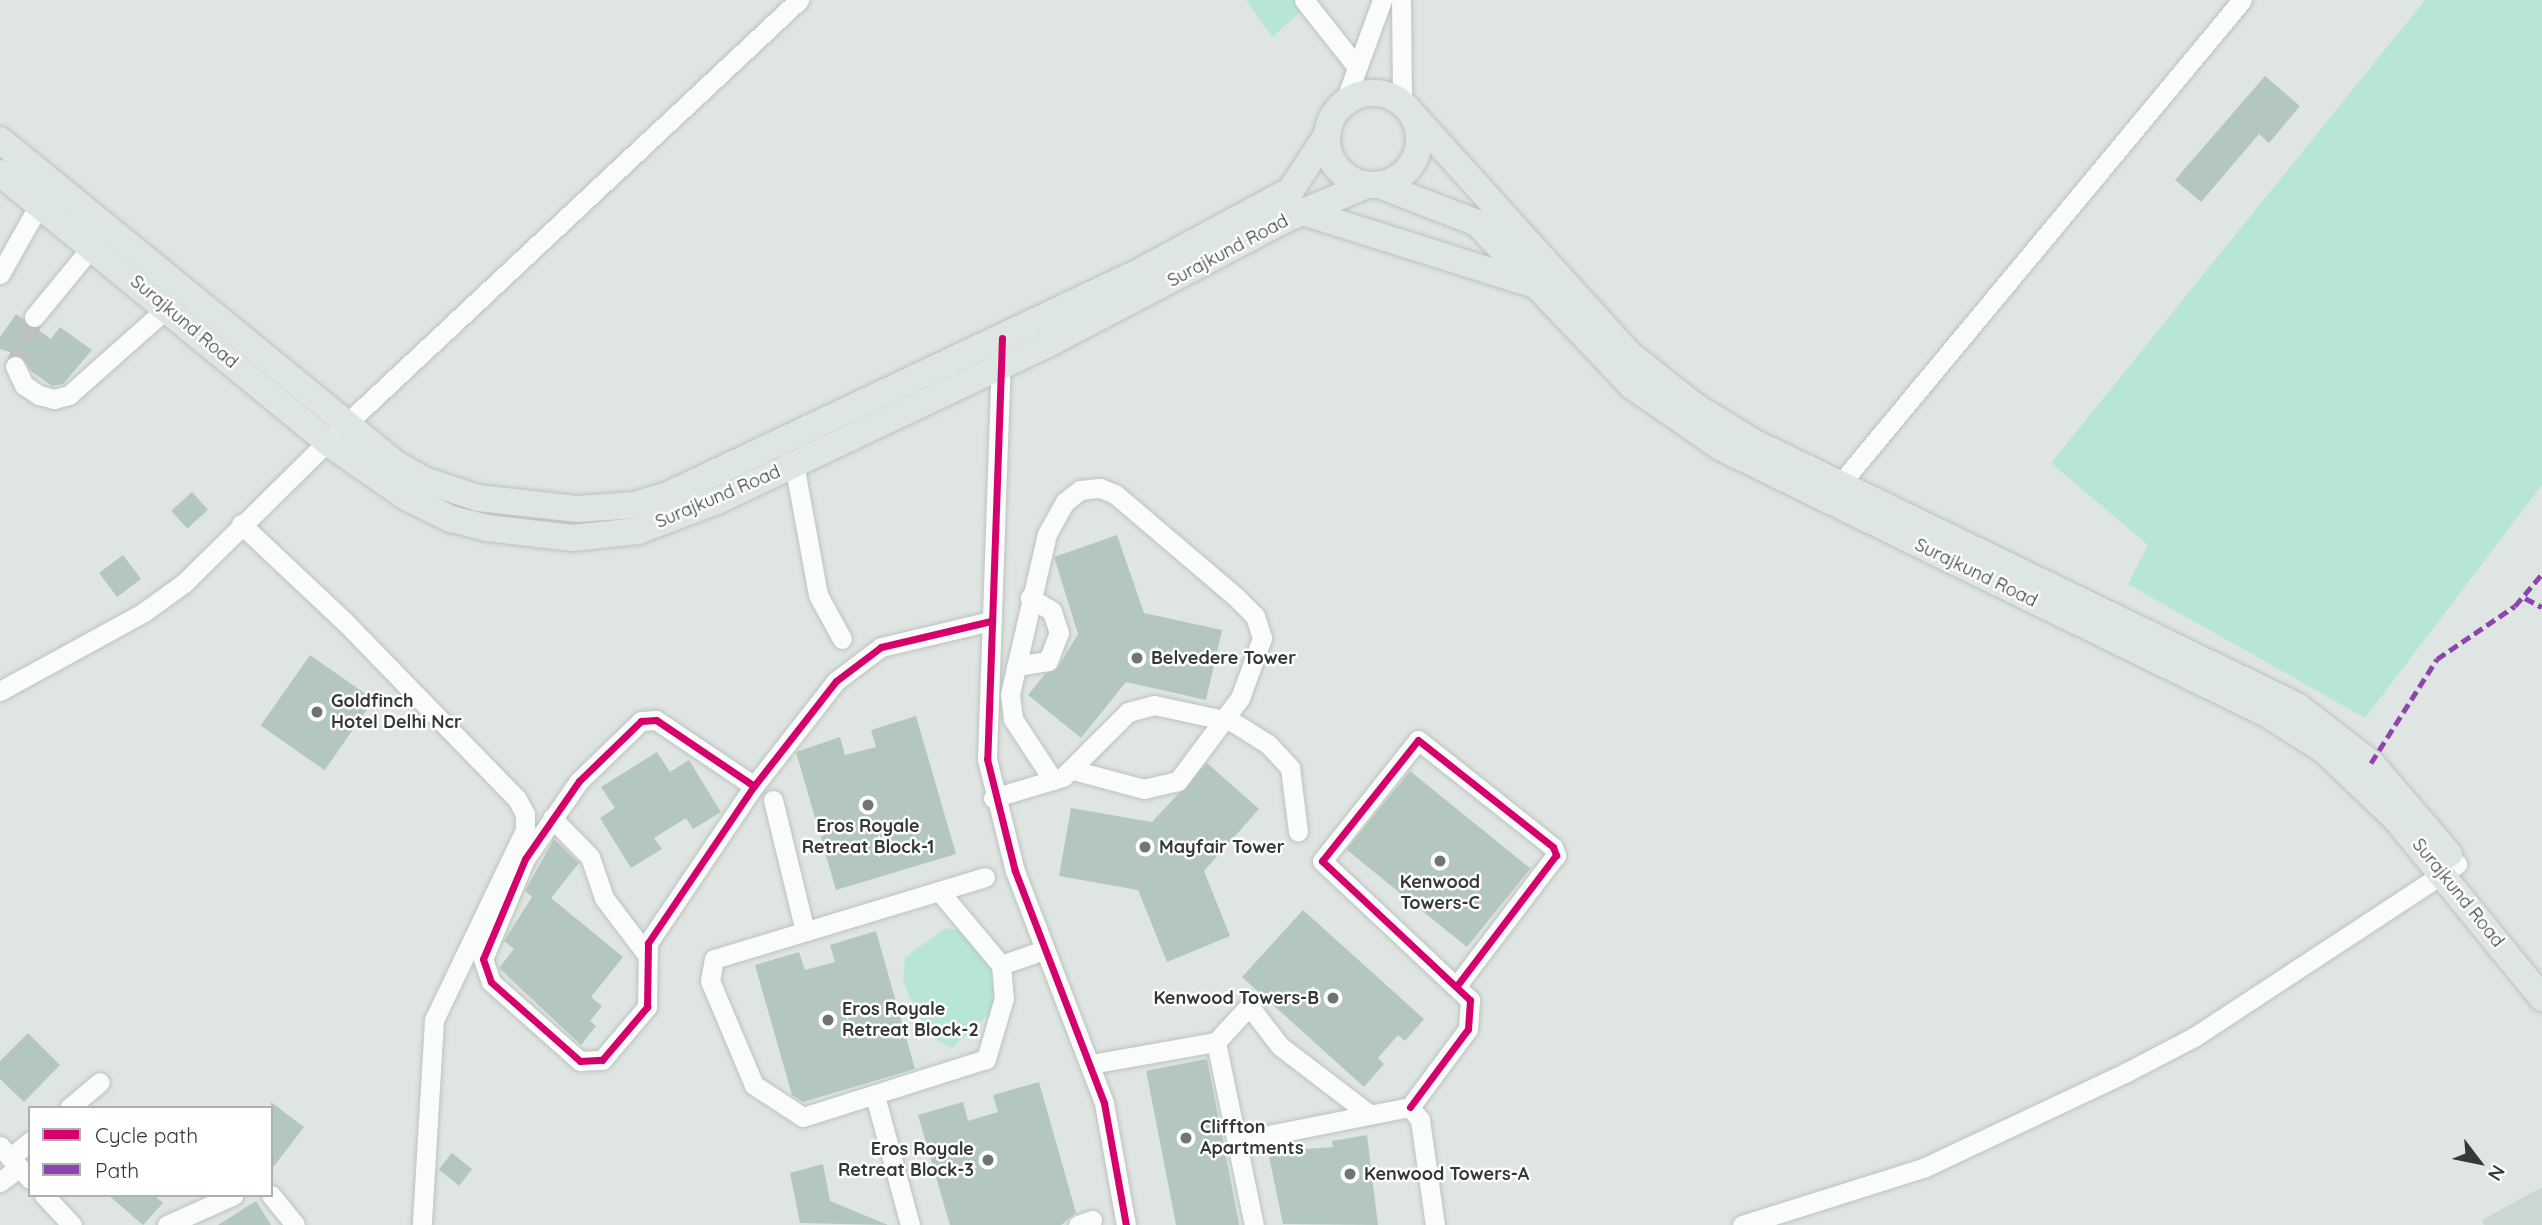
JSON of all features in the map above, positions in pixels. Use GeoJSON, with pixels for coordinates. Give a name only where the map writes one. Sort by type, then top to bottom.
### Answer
{"type":"FeatureCollection","features":[{"type":"Feature","properties":{"kind":"main road"},"geometry":{"type":"LineString","coordinates":[[1376,93],[1407,108],[1420,140],[1416,157],[1405,172],[1373,185],[1338,167],[1327,135],[1344,104],[1376,93]]}},
{"type":"Feature","properties":{"kind":"main road","name":"Surajkund Road"},"geometry":{"type":"LineString","coordinates":[[1407,108],[1649,371],[1731,429],[1833,492]]}},
{"type":"Feature","properties":{"kind":"main road","name":"Surajkund Road"},"geometry":{"type":"LineString","coordinates":[[0,173],[168,307],[336,434],[424,480],[478,498],[551,509],[635,505],[670,494],[1002,338],[1291,190],[1327,135]]}},
{"type":"Feature","properties":{"kind":"main road","name":"Surajkund Road"},"geometry":{"type":"LineString","coordinates":[[0,140],[110,225],[406,497],[451,519],[572,538],[650,527],[794,464],[1001,367],[1303,212],[1373,185],[1476,223],[1604,358],[1657,405],[1722,448],[1833,492],[2297,706],[2371,762],[2542,998]]}},
{"type":"Feature","properties":{"kind":"main road"},"geometry":{"type":"LineString","coordinates":[[1303,212],[1538,286]]}},
{"type":"Feature","properties":{"kind":"main road","name":"Surajkund Road"},"geometry":{"type":"LineString","coordinates":[[2451,869],[2542,973]]}},
{"type":"Feature","properties":{"kind":"street"},"geometry":{"type":"LineString","coordinates":[[0,691],[144,612],[184,583],[241,524],[799,0]]}},
{"type":"Feature","properties":{"kind":"street"},"geometry":{"type":"LineString","coordinates":[[1304,0],[1357,66]]}},
{"type":"Feature","properties":{"kind":"street"},"geometry":{"type":"LineString","coordinates":[[1344,104],[1382,0]]}},
{"type":"Feature","properties":{"kind":"street"},"geometry":{"type":"LineString","coordinates":[[1401,0],[1407,108]]}},
{"type":"Feature","properties":{"kind":"street"},"geometry":{"type":"LineString","coordinates":[[1833,492],[2242,0]]}},
{"type":"Feature","properties":{"kind":"street"},"geometry":{"type":"LineString","coordinates":[[0,274],[40,203]]}},
{"type":"Feature","properties":{"kind":"street"},"geometry":{"type":"LineString","coordinates":[[34,317],[110,225]]}},
{"type":"Feature","properties":{"kind":"street"},"geometry":{"type":"LineString","coordinates":[[15,366],[23,385],[39,394],[54,399],[69,395],[168,307]]}},
{"type":"Feature","properties":{"kind":"street"},"geometry":{"type":"LineString","coordinates":[[1002,338],[987,759],[993,798],[1044,950],[1091,1064],[1126,1225]]}},
{"type":"Feature","properties":{"kind":"street"},"geometry":{"type":"LineString","coordinates":[[794,464],[818,595],[842,639]]}},
{"type":"Feature","properties":{"kind":"street"},"geometry":{"type":"LineString","coordinates":[[1053,780],[1013,719],[1010,694],[1038,555],[1065,502],[1080,490],[1115,495],[1237,598],[1261,627],[1251,679],[1197,760],[1178,781],[1160,789],[1073,770]]}},
{"type":"Feature","properties":{"kind":"street"},"geometry":{"type":"LineString","coordinates":[[241,524],[354,631],[517,799],[525,814],[525,830],[434,1020],[422,1225]]}},
{"type":"Feature","properties":{"kind":"street"},"geometry":{"type":"LineString","coordinates":[[1016,666],[1048,661],[1059,633],[1052,611],[1030,598]]}},
{"type":"Feature","properties":{"kind":"street"},"geometry":{"type":"LineString","coordinates":[[645,952],[754,786],[860,658],[881,647],[991,621]]}},
{"type":"Feature","properties":{"kind":"street"},"geometry":{"type":"LineString","coordinates":[[993,798],[1053,780],[1073,770],[1139,706],[1223,720],[1281,755],[1296,794],[1298,831]]}},
{"type":"Feature","properties":{"kind":"street"},"geometry":{"type":"LineString","coordinates":[[552,818],[590,857],[604,898],[645,952],[647,1007],[592,1065],[580,1061],[491,982],[483,959],[514,879],[552,818],[579,781],[650,717],[754,786]]}},
{"type":"Feature","properties":{"kind":"street"},"geometry":{"type":"LineString","coordinates":[[1238,1141],[1410,1107],[1468,1029],[1470,1000],[1458,984],[1322,861],[1418,740],[1553,847],[1556,855],[1458,984]]}},
{"type":"Feature","properties":{"kind":"street"},"geometry":{"type":"LineString","coordinates":[[773,800],[804,931]]}},
{"type":"Feature","properties":{"kind":"street"},"geometry":{"type":"LineString","coordinates":[[1742,1225],[1923,1168],[2059,1107],[2194,1037],[2451,869]]}},
{"type":"Feature","properties":{"kind":"street"},"geometry":{"type":"LineString","coordinates":[[940,892],[1001,965],[1004,998],[986,1059],[803,1117],[785,1110],[748,1077],[710,981],[714,959],[985,877]]}},
{"type":"Feature","properties":{"kind":"street"},"geometry":{"type":"LineString","coordinates":[[1001,965],[1044,950]]}},
{"type":"Feature","properties":{"kind":"street"},"geometry":{"type":"LineString","coordinates":[[1091,1064],[1216,1042],[1249,1006],[1280,1046],[1369,1114]]}},
{"type":"Feature","properties":{"kind":"street"},"geometry":{"type":"LineString","coordinates":[[1216,1042],[1254,1225]]}},
{"type":"Feature","properties":{"kind":"street"},"geometry":{"type":"LineString","coordinates":[[71,1106],[100,1082]]}},
{"type":"Feature","properties":{"kind":"street"},"geometry":{"type":"LineString","coordinates":[[875,1096],[910,1225]]}},
{"type":"Feature","properties":{"kind":"street"},"geometry":{"type":"LineString","coordinates":[[1410,1107],[1420,1119],[1434,1225]]}},
{"type":"Feature","properties":{"kind":"street"},"geometry":{"type":"LineString","coordinates":[[0,1182],[28,1144]]}},
{"type":"Feature","properties":{"kind":"street"},"geometry":{"type":"LineString","coordinates":[[46,1197],[72,1225]]}},
{"type":"Feature","properties":{"kind":"street"},"geometry":{"type":"LineString","coordinates":[[167,1225],[230,1197]]}},
{"type":"Feature","properties":{"kind":"street"},"geometry":{"type":"LineString","coordinates":[[273,1197],[295,1225]]}},
{"type":"Feature","properties":{"kind":"shaded area"},"geometry":{"type":"Polygon","coordinates":[[[2542,1187],[2542,1225],[2484,1225],[2482,1220],[2542,1187]]]}},
{"type":"Feature","properties":{"kind":"green space"},"geometry":{"type":"Polygon","coordinates":[[[1246,0],[1314,0],[1272,37],[1246,0]]]}},
{"type":"Feature","properties":{"kind":"green space"},"geometry":{"type":"Polygon","coordinates":[[[2425,0],[2542,0],[2542,485],[2365,718],[2128,584],[2148,545],[2051,463],[2425,0]]]}},
{"type":"Feature","properties":{"kind":"green space"},"geometry":{"type":"Polygon","coordinates":[[[946,928],[967,932],[1002,981],[991,1012],[952,1048],[925,1034],[903,981],[905,957],[946,928]]]}},
{"type":"Feature","properties":{"kind":"building"},"geometry":{"type":"Polygon","coordinates":[[[2265,76],[2300,106],[2269,143],[2259,134],[2201,202],[2175,180],[2265,76]]]}},
{"type":"Feature","properties":{"kind":"building"},"geometry":{"type":"Polygon","coordinates":[[[16,314],[51,339],[60,327],[92,350],[63,384],[52,386],[31,371],[22,356],[0,349],[0,337],[16,314]]]}},
{"type":"Feature","properties":{"kind":"building"},"geometry":{"type":"Polygon","coordinates":[[[192,492],[208,510],[187,529],[171,511],[192,492]]]}},
{"type":"Feature","properties":{"kind":"building","name":"Belvedere Tower"},"geometry":{"type":"Polygon","coordinates":[[[1117,535],[1144,613],[1222,630],[1206,700],[1126,682],[1081,738],[1028,695],[1045,674],[1056,670],[1078,634],[1054,557],[1117,535]]]}},
{"type":"Feature","properties":{"kind":"building"},"geometry":{"type":"Polygon","coordinates":[[[123,555],[141,579],[117,597],[99,573],[123,555]]]}},
{"type":"Feature","properties":{"kind":"building","name":"Goldfinch Hotel Delhi Ncr"},"geometry":{"type":"Polygon","coordinates":[[[310,655],[374,700],[325,770],[261,725],[310,655]]]}},
{"type":"Feature","properties":{"kind":"building","name":"Eros Royale Retreat Block-1"},"geometry":{"type":"Polygon","coordinates":[[[916,716],[956,854],[836,890],[796,752],[840,737],[845,755],[876,747],[871,730],[916,716]]]}},
{"type":"Feature","properties":{"kind":"building"},"geometry":{"type":"Polygon","coordinates":[[[657,752],[670,772],[689,760],[721,812],[693,829],[686,818],[654,838],[662,849],[631,868],[600,818],[615,808],[601,787],[657,752]]]}},
{"type":"Feature","properties":{"kind":"building","name":"Mayfair Tower"},"geometry":{"type":"Polygon","coordinates":[[[1207,763],[1259,809],[1204,871],[1230,936],[1167,962],[1138,890],[1059,876],[1071,808],[1152,822],[1207,763]]]}},
{"type":"Feature","properties":{"kind":"building","name":"Kenwood Towers-C"},"geometry":{"type":"Polygon","coordinates":[[[1410,771],[1530,869],[1467,947],[1346,849],[1410,771]]]}},
{"type":"Feature","properties":{"kind":"building"},"geometry":{"type":"Polygon","coordinates":[[[554,839],[579,863],[551,898],[623,957],[591,997],[602,1006],[590,1021],[596,1026],[581,1045],[499,968],[514,949],[504,941],[532,897],[525,891],[554,839]]]}},
{"type":"Feature","properties":{"kind":"building","name":"Kenwood Towers-B"},"geometry":{"type":"Polygon","coordinates":[[[1303,910],[1424,1019],[1405,1041],[1398,1035],[1378,1058],[1384,1064],[1364,1087],[1242,977],[1303,910]]]}},
{"type":"Feature","properties":{"kind":"building","name":"Eros Royale Retreat Block-2"},"geometry":{"type":"Polygon","coordinates":[[[876,931],[915,1069],[803,1102],[792,1095],[755,965],[799,952],[805,970],[835,962],[830,945],[876,931]]]}},
{"type":"Feature","properties":{"kind":"building"},"geometry":{"type":"Polygon","coordinates":[[[28,1033],[60,1065],[24,1102],[0,1079],[0,1061],[28,1033]]]}},
{"type":"Feature","properties":{"kind":"building","name":"Cliffton Apartments"},"geometry":{"type":"Polygon","coordinates":[[[1207,1059],[1239,1225],[1176,1225],[1146,1071],[1207,1059]]]}},
{"type":"Feature","properties":{"kind":"building","name":"Eros Royale Retreat Block-3"},"geometry":{"type":"Polygon","coordinates":[[[1039,1082],[1076,1213],[1061,1225],[950,1225],[918,1115],[963,1102],[968,1121],[998,1112],[993,1095],[1039,1082]]]}},
{"type":"Feature","properties":{"kind":"building"},"geometry":{"type":"Polygon","coordinates":[[[271,1102],[304,1127],[273,1167],[273,1106],[271,1102]]]}},
{"type":"Feature","properties":{"kind":"building","name":"Kenwood Towers-A"},"geometry":{"type":"Polygon","coordinates":[[[1367,1135],[1378,1225],[1283,1224],[1268,1152],[1333,1147],[1332,1141],[1367,1135]]]}},
{"type":"Feature","properties":{"kind":"building"},"geometry":{"type":"Polygon","coordinates":[[[452,1153],[472,1169],[459,1186],[439,1169],[452,1153]]]}},
{"type":"Feature","properties":{"kind":"building"},"geometry":{"type":"Polygon","coordinates":[[[823,1164],[830,1201],[888,1225],[800,1223],[790,1173],[823,1164]]]}},
{"type":"Feature","properties":{"kind":"building"},"geometry":{"type":"Polygon","coordinates":[[[110,1197],[156,1197],[163,1203],[143,1225],[110,1197]]]}},
{"type":"Feature","properties":{"kind":"building"},"geometry":{"type":"Polygon","coordinates":[[[256,1201],[271,1225],[218,1225],[256,1201]]]}},
{"type":"Feature","properties":{"kind":"tunnel"},"geometry":{"type":"LineString","coordinates":[[15,366],[34,317]]}},
{"type":"Feature","properties":{"kind":"marked path"},"geometry":{"type":"LineString","coordinates":[[2371,763],[2437,659],[2515,606],[2542,574]]}},
{"type":"Feature","properties":{"kind":"marked path"},"geometry":{"type":"LineString","coordinates":[[2525,598],[2542,607]]}},
{"type":"Feature","properties":{"kind":"cycle path"},"geometry":{"type":"LineString","coordinates":[[1002,338],[987,759],[1015,871],[1104,1103],[1126,1225]]}},
{"type":"Feature","properties":{"kind":"cycle path"},"geometry":{"type":"LineString","coordinates":[[754,786],[656,720],[641,721],[579,781],[525,859],[483,959],[491,982],[580,1061],[602,1060],[647,1007],[648,943],[754,786],[836,681],[881,647],[991,621]]}},
{"type":"Feature","properties":{"kind":"cycle path"},"geometry":{"type":"LineString","coordinates":[[1410,1107],[1468,1029],[1470,1000],[1322,861],[1418,740],[1553,847],[1556,855],[1458,984]]}},
{"type":"Feature","properties":{"kind":"place","name":"Belvedere Tower"},"geometry":{"type":"Point","coordinates":[1137,658]}},
{"type":"Feature","properties":{"kind":"place","name":"Goldfinch Hotel Delhi Ncr"},"geometry":{"type":"Point","coordinates":[317,712]}},
{"type":"Feature","properties":{"kind":"place","name":"Eros Royale Retreat Block-1"},"geometry":{"type":"Point","coordinates":[868,805]}},
{"type":"Feature","properties":{"kind":"place","name":"Mayfair Tower"},"geometry":{"type":"Point","coordinates":[1145,847]}},
{"type":"Feature","properties":{"kind":"place","name":"Kenwood Towers-C"},"geometry":{"type":"Point","coordinates":[1440,861]}},
{"type":"Feature","properties":{"kind":"place","name":"Kenwood Towers-B"},"geometry":{"type":"Point","coordinates":[1333,998]}},
{"type":"Feature","properties":{"kind":"place","name":"Eros Royale Retreat Block-2"},"geometry":{"type":"Point","coordinates":[828,1020]}},
{"type":"Feature","properties":{"kind":"place","name":"Cliffton Apartments"},"geometry":{"type":"Point","coordinates":[1186,1138]}},
{"type":"Feature","properties":{"kind":"place","name":"Eros Royale Retreat Block-3"},"geometry":{"type":"Point","coordinates":[988,1160]}},
{"type":"Feature","properties":{"kind":"place","name":"Kenwood Towers-A"},"geometry":{"type":"Point","coordinates":[1350,1174]}}]}
